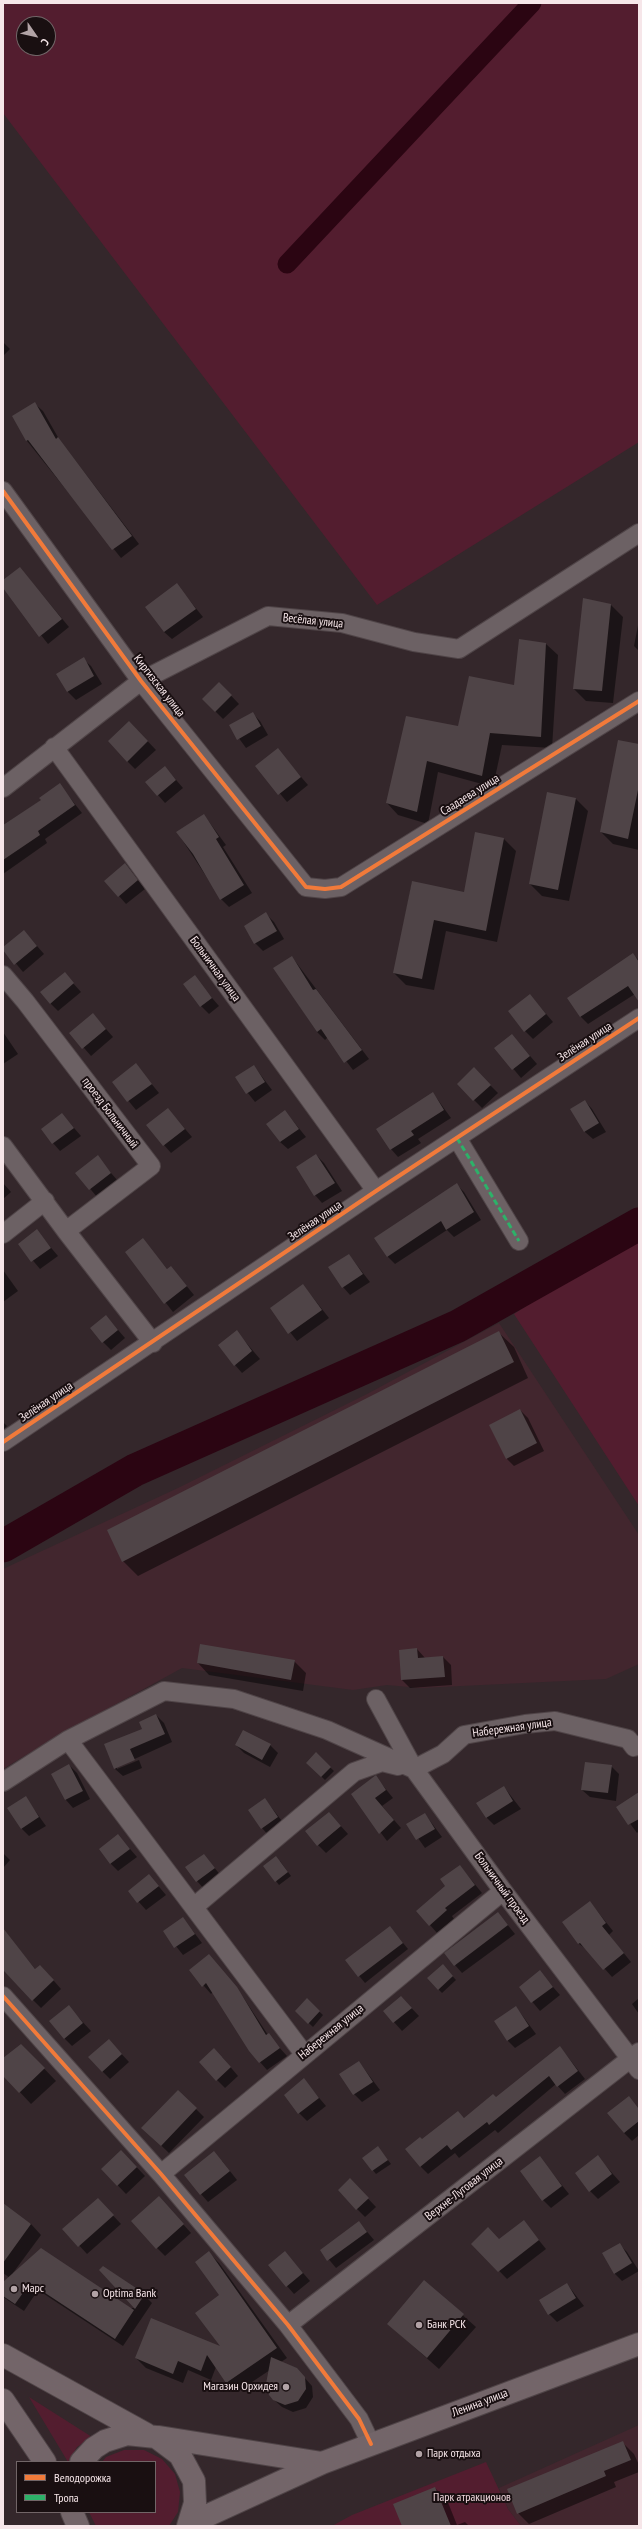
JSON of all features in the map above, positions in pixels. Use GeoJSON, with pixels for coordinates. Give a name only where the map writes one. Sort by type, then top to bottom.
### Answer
{"type":"FeatureCollection","features":[{"type":"Feature","properties":{"kind":"main road","name":"Ленина улица"},"geometry":{"type":"LineString","coordinates":[[283,2480],[371,2444],[639,2344]]}},
{"type":"Feature","properties":{"kind":"main road"},"geometry":{"type":"LineString","coordinates":[[3,2355],[152,2436],[180,2455],[194,2481],[195,2503],[188,2525]]}},
{"type":"Feature","properties":{"kind":"main road"},"geometry":{"type":"LineString","coordinates":[[3,2400],[44,2461]]}},
{"type":"Feature","properties":{"kind":"main road"},"geometry":{"type":"LineString","coordinates":[[82,2461],[94,2448],[105,2441],[127,2434],[152,2436],[322,2463]]}},
{"type":"Feature","properties":{"kind":"main road"},"geometry":{"type":"LineString","coordinates":[[188,2525],[283,2480]]}},
{"type":"Feature","properties":{"kind":"main road"},"geometry":{"type":"LineString","coordinates":[[218,2526],[283,2480]]}},
{"type":"Feature","properties":{"kind":"street","name":"Киргизская улица"},"geometry":{"type":"LineString","coordinates":[[3,491],[141,681],[306,887]]}},
{"type":"Feature","properties":{"kind":"street","name":"Весёлая улица"},"geometry":{"type":"LineString","coordinates":[[3,788],[141,681],[268,616],[342,622],[414,642],[459,649],[639,533]]}},
{"type":"Feature","properties":{"kind":"street","name":"Саадаева улица"},"geometry":{"type":"LineString","coordinates":[[306,887],[325,889],[341,887],[639,701]]}},
{"type":"Feature","properties":{"kind":"street","name":"Больничная улица"},"geometry":{"type":"LineString","coordinates":[[54,747],[376,1191]]}},
{"type":"Feature","properties":{"kind":"street","name":"проезд Больничный"},"geometry":{"type":"LineString","coordinates":[[3,975],[25,1001],[151,1166],[66,1231]]}},
{"type":"Feature","properties":{"kind":"street","name":"Зелёная улица"},"geometry":{"type":"LineString","coordinates":[[3,1442],[153,1343],[376,1191],[639,1018]]}},
{"type":"Feature","properties":{"kind":"street"},"geometry":{"type":"LineString","coordinates":[[457,1138],[519,1241]]}},
{"type":"Feature","properties":{"kind":"street"},"geometry":{"type":"LineString","coordinates":[[3,1146],[66,1231],[153,1343]]}},
{"type":"Feature","properties":{"kind":"street"},"geometry":{"type":"LineString","coordinates":[[3,1234],[45,1201]]}},
{"type":"Feature","properties":{"kind":"street"},"geometry":{"type":"LineString","coordinates":[[3,1782],[68,1740],[164,1691],[234,1699],[327,1730],[414,1769]]}},
{"type":"Feature","properties":{"kind":"street","name":"Больничный проезд"},"geometry":{"type":"LineString","coordinates":[[376,1699],[414,1769],[503,1891],[636,2061]]}},
{"type":"Feature","properties":{"kind":"street","name":"Набережная улица"},"geometry":{"type":"LineString","coordinates":[[414,1769],[443,1754],[464,1735],[525,1724],[555,1721],[628,1739],[638,1748]]}},
{"type":"Feature","properties":{"kind":"street"},"geometry":{"type":"LineString","coordinates":[[68,1740],[304,2054]]}},
{"type":"Feature","properties":{"kind":"street"},"geometry":{"type":"LineString","coordinates":[[194,1906],[354,1772],[382,1762],[414,1769]]}},
{"type":"Feature","properties":{"kind":"street","name":"Набережная улица"},"geometry":{"type":"LineString","coordinates":[[161,2174],[304,2054],[503,1891]]}},
{"type":"Feature","properties":{"kind":"street"},"geometry":{"type":"LineString","coordinates":[[3,1996],[161,2174],[288,2325],[353,2410],[371,2444]]}},
{"type":"Feature","properties":{"kind":"street","name":"Верхне-Луговая улица"},"geometry":{"type":"LineString","coordinates":[[288,2325],[636,2061]]}},
{"type":"Feature","properties":{"kind":"shaded area"},"geometry":{"type":"Polygon","coordinates":[[[499,1323],[639,1535],[639,1664],[606,1679],[420,1688],[387,1685],[353,1690],[182,1668],[58,1736],[3,1769],[3,1569],[178,1488],[367,1394],[499,1323]]]}},
{"type":"Feature","properties":{"kind":"shaded area"},"geometry":{"type":"Polygon","coordinates":[[[639,2425],[639,2526],[521,2526],[508,2509],[499,2488],[639,2425]]]}},
{"type":"Feature","properties":{"kind":"green space"},"geometry":{"type":"Polygon","coordinates":[[[3,3],[639,3],[639,442],[377,605],[3,113],[3,3]]]}},
{"type":"Feature","properties":{"kind":"green space"},"geometry":{"type":"Polygon","coordinates":[[[639,1232],[639,1506],[514,1314],[639,1232]]]}},
{"type":"Feature","properties":{"kind":"green space"},"geometry":{"type":"Polygon","coordinates":[[[29,2397],[92,2437],[77,2447],[67,2461],[29,2397]]]}},
{"type":"Feature","properties":{"kind":"green space"},"geometry":{"type":"Polygon","coordinates":[[[124,2450],[144,2450],[162,2459],[175,2474],[180,2492],[178,2512],[169,2526],[96,2526],[90,2513],[156,2513],[156,2461],[103,2461],[106,2457],[124,2450]]]}},
{"type":"Feature","properties":{"kind":"green space","name":"Парк атракционов"},"geometry":{"type":"Polygon","coordinates":[[[486,2462],[508,2509],[521,2526],[332,2526],[352,2515],[486,2462]]]}},
{"type":"Feature","properties":{"kind":"building"},"geometry":{"type":"Polygon","coordinates":[[[35,402],[56,439],[58,437],[132,536],[112,550],[28,440],[26,441],[12,416],[35,402]]]}},
{"type":"Feature","properties":{"kind":"building"},"geometry":{"type":"Polygon","coordinates":[[[20,567],[62,619],[39,637],[3,588],[3,580],[20,567]]]}},
{"type":"Feature","properties":{"kind":"building"},"geometry":{"type":"Polygon","coordinates":[[[177,583],[196,609],[164,632],[145,607],[177,583]]]}},
{"type":"Feature","properties":{"kind":"building"},"geometry":{"type":"Polygon","coordinates":[[[583,598],[611,604],[602,691],[573,689],[583,598]]]}},
{"type":"Feature","properties":{"kind":"building"},"geometry":{"type":"Polygon","coordinates":[[[519,639],[546,643],[541,737],[490,733],[482,776],[427,761],[417,812],[386,803],[406,716],[458,726],[469,676],[514,685],[519,639]]]}},
{"type":"Feature","properties":{"kind":"building"},"geometry":{"type":"Polygon","coordinates":[[[84,657],[94,676],[67,692],[56,674],[84,657]]]}},
{"type":"Feature","properties":{"kind":"building"},"geometry":{"type":"Polygon","coordinates":[[[219,682],[232,695],[215,712],[202,699],[219,682]]]}},
{"type":"Feature","properties":{"kind":"building"},"geometry":{"type":"Polygon","coordinates":[[[253,712],[261,726],[237,740],[229,725],[253,712]]]}},
{"type":"Feature","properties":{"kind":"building"},"geometry":{"type":"Polygon","coordinates":[[[129,721],[148,741],[127,762],[108,741],[129,721]]]}},
{"type":"Feature","properties":{"kind":"building"},"geometry":{"type":"Polygon","coordinates":[[[618,740],[639,744],[639,785],[628,839],[600,832],[618,740]]]}},
{"type":"Feature","properties":{"kind":"building"},"geometry":{"type":"Polygon","coordinates":[[[278,748],[301,777],[278,795],[255,766],[278,748]]]}},
{"type":"Feature","properties":{"kind":"building"},"geometry":{"type":"Polygon","coordinates":[[[165,766],[176,780],[157,796],[145,782],[165,766]]]}},
{"type":"Feature","properties":{"kind":"building"},"geometry":{"type":"Polygon","coordinates":[[[60,783],[75,805],[38,831],[40,835],[3,860],[3,825],[41,800],[39,798],[60,783]]]}},
{"type":"Feature","properties":{"kind":"building"},"geometry":{"type":"Polygon","coordinates":[[[547,792],[576,798],[558,890],[529,884],[547,792]]]}},
{"type":"Feature","properties":{"kind":"building"},"geometry":{"type":"Polygon","coordinates":[[[204,814],[219,837],[216,839],[244,885],[220,900],[193,854],[176,832],[204,814]]]}},
{"type":"Feature","properties":{"kind":"building"},"geometry":{"type":"Polygon","coordinates":[[[475,832],[504,838],[486,931],[434,920],[422,979],[393,973],[412,881],[464,892],[475,832]]]}},
{"type":"Feature","properties":{"kind":"building"},"geometry":{"type":"Polygon","coordinates":[[[125,863],[138,880],[118,897],[104,881],[125,863]]]}},
{"type":"Feature","properties":{"kind":"building"},"geometry":{"type":"Polygon","coordinates":[[[266,912],[277,931],[254,944],[244,926],[266,912]]]}},
{"type":"Feature","properties":{"kind":"building"},"geometry":{"type":"Polygon","coordinates":[[[24,930],[37,946],[14,965],[3,950],[3,947],[24,930]]]}},
{"type":"Feature","properties":{"kind":"building"},"geometry":{"type":"Polygon","coordinates":[[[633,953],[639,962],[639,1002],[628,986],[580,1017],[567,998],[633,953]]]}},
{"type":"Feature","properties":{"kind":"building"},"geometry":{"type":"Polygon","coordinates":[[[292,956],[313,990],[316,989],[362,1050],[344,1063],[321,1029],[317,1032],[273,968],[292,956]]]}},
{"type":"Feature","properties":{"kind":"building"},"geometry":{"type":"Polygon","coordinates":[[[65,972],[74,983],[50,1004],[40,992],[65,972]]]}},
{"type":"Feature","properties":{"kind":"building"},"geometry":{"type":"Polygon","coordinates":[[[195,975],[212,998],[200,1007],[183,984],[195,975]]]}},
{"type":"Feature","properties":{"kind":"building"},"geometry":{"type":"Polygon","coordinates":[[[530,994],[546,1014],[524,1032],[508,1011],[530,994]]]}},
{"type":"Feature","properties":{"kind":"building"},"geometry":{"type":"Polygon","coordinates":[[[93,1013],[106,1029],[82,1049],[69,1033],[93,1013]]]}},
{"type":"Feature","properties":{"kind":"building"},"geometry":{"type":"Polygon","coordinates":[[[512,1034],[530,1056],[512,1070],[494,1048],[512,1034]]]}},
{"type":"Feature","properties":{"kind":"building"},"geometry":{"type":"Polygon","coordinates":[[[136,1063],[152,1084],[127,1102],[112,1082],[136,1063]]]}},
{"type":"Feature","properties":{"kind":"building"},"geometry":{"type":"Polygon","coordinates":[[[254,1065],[265,1082],[246,1094],[235,1077],[254,1065]]]}},
{"type":"Feature","properties":{"kind":"building"},"geometry":{"type":"Polygon","coordinates":[[[474,1067],[491,1085],[473,1101],[457,1084],[474,1067]]]}},
{"type":"Feature","properties":{"kind":"building"},"geometry":{"type":"Polygon","coordinates":[[[433,1092],[444,1110],[411,1131],[414,1135],[390,1150],[376,1129],[433,1092]]]}},
{"type":"Feature","properties":{"kind":"building"},"geometry":{"type":"Polygon","coordinates":[[[585,1100],[599,1123],[584,1132],[570,1109],[585,1100]]]}},
{"type":"Feature","properties":{"kind":"building"},"geometry":{"type":"Polygon","coordinates":[[[168,1108],[185,1129],[163,1146],[146,1125],[168,1108]]]}},
{"type":"Feature","properties":{"kind":"building"},"geometry":{"type":"Polygon","coordinates":[[[285,1110],[299,1129],[280,1142],[266,1124],[285,1110]]]}},
{"type":"Feature","properties":{"kind":"building"},"geometry":{"type":"Polygon","coordinates":[[[62,1113],[74,1128],[52,1144],[41,1129],[62,1113]]]}},
{"type":"Feature","properties":{"kind":"building"},"geometry":{"type":"Polygon","coordinates":[[[316,1154],[335,1183],[314,1196],[296,1167],[316,1154]]]}},
{"type":"Feature","properties":{"kind":"building"},"geometry":{"type":"Polygon","coordinates":[[[98,1155],[111,1173],[89,1190],[75,1173],[98,1155]]]}},
{"type":"Feature","properties":{"kind":"building"},"geometry":{"type":"Polygon","coordinates":[[[457,1183],[474,1212],[446,1230],[441,1221],[387,1257],[374,1238],[457,1183]]]}},
{"type":"Feature","properties":{"kind":"building"},"geometry":{"type":"Polygon","coordinates":[[[37,1229],[51,1248],[31,1262],[18,1244],[37,1229]]]}},
{"type":"Feature","properties":{"kind":"building"},"geometry":{"type":"Polygon","coordinates":[[[143,1238],[167,1269],[171,1266],[187,1286],[164,1304],[125,1252],[143,1238]]]}},
{"type":"Feature","properties":{"kind":"building"},"geometry":{"type":"Polygon","coordinates":[[[349,1254],[363,1274],[342,1288],[328,1267],[349,1254]]]}},
{"type":"Feature","properties":{"kind":"building"},"geometry":{"type":"Polygon","coordinates":[[[303,1284],[322,1310],[288,1334],[270,1308],[303,1284]]]}},
{"type":"Feature","properties":{"kind":"building"},"geometry":{"type":"Polygon","coordinates":[[[106,1315],[118,1330],[102,1343],[90,1328],[106,1315]]]}},
{"type":"Feature","properties":{"kind":"building"},"geometry":{"type":"Polygon","coordinates":[[[237,1330],[252,1351],[234,1366],[218,1345],[237,1330]]]}},
{"type":"Feature","properties":{"kind":"building"},"geometry":{"type":"Polygon","coordinates":[[[499,1331],[514,1362],[122,1562],[107,1530],[499,1331]]]}},
{"type":"Feature","properties":{"kind":"building"},"geometry":{"type":"Polygon","coordinates":[[[520,1409],[537,1443],[506,1459],[489,1425],[520,1409]]]}},
{"type":"Feature","properties":{"kind":"building"},"geometry":{"type":"Polygon","coordinates":[[[200,1644],[295,1660],[291,1680],[197,1663],[200,1644]]]}},
{"type":"Feature","properties":{"kind":"building"},"geometry":{"type":"Polygon","coordinates":[[[417,1648],[418,1658],[443,1656],[445,1677],[401,1680],[399,1650],[417,1648]]]}},
{"type":"Feature","properties":{"kind":"building"},"geometry":{"type":"Polygon","coordinates":[[[156,1714],[165,1734],[130,1749],[135,1760],[114,1769],[104,1744],[142,1729],[139,1722],[156,1714]]]}},
{"type":"Feature","properties":{"kind":"building"},"geometry":{"type":"Polygon","coordinates":[[[243,1730],[271,1744],[262,1760],[235,1745],[243,1730]]]}},
{"type":"Feature","properties":{"kind":"building"},"geometry":{"type":"Polygon","coordinates":[[[316,1752],[331,1767],[321,1777],[306,1763],[316,1752]]]}},
{"type":"Feature","properties":{"kind":"building"},"geometry":{"type":"Polygon","coordinates":[[[585,1762],[612,1765],[608,1793],[581,1790],[585,1762]]]}},
{"type":"Feature","properties":{"kind":"building"},"geometry":{"type":"Polygon","coordinates":[[[69,1764],[83,1791],[65,1800],[51,1774],[69,1764]]]}},
{"type":"Feature","properties":{"kind":"building"},"geometry":{"type":"Polygon","coordinates":[[[376,1775],[386,1790],[375,1798],[394,1820],[379,1834],[351,1794],[376,1775]]]}},
{"type":"Feature","properties":{"kind":"building"},"geometry":{"type":"Polygon","coordinates":[[[504,1786],[513,1801],[486,1818],[476,1803],[504,1786]]]}},
{"type":"Feature","properties":{"kind":"building"},"geometry":{"type":"Polygon","coordinates":[[[639,1792],[639,1819],[628,1825],[616,1807],[639,1792]]]}},
{"type":"Feature","properties":{"kind":"building"},"geometry":{"type":"Polygon","coordinates":[[[26,1796],[39,1817],[21,1829],[7,1808],[26,1796]]]}},
{"type":"Feature","properties":{"kind":"building"},"geometry":{"type":"Polygon","coordinates":[[[265,1798],[278,1817],[261,1829],[248,1810],[265,1798]]]}},
{"type":"Feature","properties":{"kind":"building"},"geometry":{"type":"Polygon","coordinates":[[[329,1812],[341,1826],[317,1846],[305,1831],[329,1812]]]}},
{"type":"Feature","properties":{"kind":"building"},"geometry":{"type":"Polygon","coordinates":[[[425,1813],[435,1829],[416,1840],[406,1824],[425,1813]]]}},
{"type":"Feature","properties":{"kind":"building"},"geometry":{"type":"Polygon","coordinates":[[[118,1834],[130,1849],[110,1864],[99,1849],[118,1834]]]}},
{"type":"Feature","properties":{"kind":"building"},"geometry":{"type":"Polygon","coordinates":[[[204,1854],[215,1868],[196,1882],[185,1867],[204,1854]]]}},
{"type":"Feature","properties":{"kind":"building"},"geometry":{"type":"Polygon","coordinates":[[[276,1856],[288,1872],[275,1882],[263,1866],[276,1856]]]}},
{"type":"Feature","properties":{"kind":"building"},"geometry":{"type":"Polygon","coordinates":[[[460,1865],[475,1885],[445,1908],[447,1910],[429,1926],[416,1911],[445,1886],[440,1879],[460,1865]]]}},
{"type":"Feature","properties":{"kind":"building"},"geometry":{"type":"Polygon","coordinates":[[[149,1874],[159,1886],[137,1903],[128,1891],[149,1874]]]}},
{"type":"Feature","properties":{"kind":"building"},"geometry":{"type":"Polygon","coordinates":[[[590,1901],[606,1923],[602,1926],[624,1953],[603,1970],[580,1943],[578,1944],[562,1922],[590,1901]]]}},
{"type":"Feature","properties":{"kind":"building"},"geometry":{"type":"Polygon","coordinates":[[[498,1912],[508,1925],[454,1966],[444,1953],[498,1912]]]}},
{"type":"Feature","properties":{"kind":"building"},"geometry":{"type":"Polygon","coordinates":[[[183,1917],[195,1934],[174,1948],[163,1931],[183,1917]]]}},
{"type":"Feature","properties":{"kind":"building"},"geometry":{"type":"Polygon","coordinates":[[[390,1926],[403,1943],[358,1977],[345,1960],[390,1926]]]}},
{"type":"Feature","properties":{"kind":"building"},"geometry":{"type":"Polygon","coordinates":[[[3,1928],[35,1969],[40,1965],[54,1980],[32,2001],[3,1970],[3,1928]]]}},
{"type":"Feature","properties":{"kind":"building"},"geometry":{"type":"Polygon","coordinates":[[[209,1954],[237,1987],[266,2035],[269,2033],[280,2048],[259,2063],[249,2051],[206,1983],[202,1987],[189,1970],[209,1954]]]}},
{"type":"Feature","properties":{"kind":"building"},"geometry":{"type":"Polygon","coordinates":[[[443,1964],[453,1976],[438,1990],[427,1978],[443,1964]]]}},
{"type":"Feature","properties":{"kind":"building"},"geometry":{"type":"Polygon","coordinates":[[[540,1970],[553,1987],[531,2003],[519,1987],[540,1970]]]}},
{"type":"Feature","properties":{"kind":"building"},"geometry":{"type":"Polygon","coordinates":[[[401,1996],[412,2008],[393,2023],[383,2011],[401,1996]]]}},
{"type":"Feature","properties":{"kind":"building"},"geometry":{"type":"Polygon","coordinates":[[[307,1998],[320,2011],[308,2024],[295,2011],[307,1998]]]}},
{"type":"Feature","properties":{"kind":"building"},"geometry":{"type":"Polygon","coordinates":[[[69,2005],[83,2023],[64,2039],[49,2021],[69,2005]]]}},
{"type":"Feature","properties":{"kind":"building"},"geometry":{"type":"Polygon","coordinates":[[[516,2006],[529,2026],[507,2041],[494,2021],[516,2006]]]}},
{"type":"Feature","properties":{"kind":"building"},"geometry":{"type":"Polygon","coordinates":[[[109,2039],[122,2054],[102,2072],[88,2057],[109,2039]]]}},
{"type":"Feature","properties":{"kind":"building"},"geometry":{"type":"Polygon","coordinates":[[[21,2044],[45,2068],[19,2093],[3,2076],[3,2058],[21,2044]]]}},
{"type":"Feature","properties":{"kind":"building"},"geometry":{"type":"Polygon","coordinates":[[[560,2046],[578,2071],[557,2087],[549,2076],[489,2125],[487,2122],[451,2150],[447,2145],[420,2167],[405,2149],[420,2137],[422,2139],[458,2111],[464,2118],[493,2094],[496,2097],[560,2046]]]}},
{"type":"Feature","properties":{"kind":"building"},"geometry":{"type":"Polygon","coordinates":[[[214,2048],[231,2067],[216,2081],[199,2062],[214,2048]]]}},
{"type":"Feature","properties":{"kind":"building"},"geometry":{"type":"Polygon","coordinates":[[[359,2061],[373,2082],[353,2095],[339,2074],[359,2061]]]}},
{"type":"Feature","properties":{"kind":"building"},"geometry":{"type":"Polygon","coordinates":[[[304,2078],[319,2098],[298,2114],[284,2095],[304,2078]]]}},
{"type":"Feature","properties":{"kind":"building"},"geometry":{"type":"Polygon","coordinates":[[[178,2090],[197,2108],[161,2146],[141,2128],[178,2090]]]}},
{"type":"Feature","properties":{"kind":"building"},"geometry":{"type":"Polygon","coordinates":[[[629,2096],[639,2109],[639,2121],[624,2133],[607,2113],[629,2096]]]}},
{"type":"Feature","properties":{"kind":"building"},"geometry":{"type":"Polygon","coordinates":[[[378,2146],[388,2160],[372,2171],[362,2158],[378,2146]]]}},
{"type":"Feature","properties":{"kind":"building"},"geometry":{"type":"Polygon","coordinates":[[[121,2150],[137,2167],[117,2186],[101,2169],[121,2150]]]}},
{"type":"Feature","properties":{"kind":"building"},"geometry":{"type":"Polygon","coordinates":[[[214,2151],[230,2171],[200,2195],[184,2175],[214,2151]]]}},
{"type":"Feature","properties":{"kind":"building"},"geometry":{"type":"Polygon","coordinates":[[[598,2155],[612,2174],[589,2192],[575,2173],[598,2155]]]}},
{"type":"Feature","properties":{"kind":"building"},"geometry":{"type":"Polygon","coordinates":[[[540,2156],[562,2186],[542,2201],[520,2171],[540,2156]]]}},
{"type":"Feature","properties":{"kind":"building"},"geometry":{"type":"Polygon","coordinates":[[[350,2178],[369,2198],[356,2210],[338,2190],[350,2178]]]}},
{"type":"Feature","properties":{"kind":"building"},"geometry":{"type":"Polygon","coordinates":[[[159,2196],[184,2224],[156,2249],[131,2221],[159,2196]]]}},
{"type":"Feature","properties":{"kind":"building"},"geometry":{"type":"Polygon","coordinates":[[[98,2198],[114,2215],[78,2247],[62,2229],[98,2198]]]}},
{"type":"Feature","properties":{"kind":"building"},"geometry":{"type":"Polygon","coordinates":[[[3,2203],[31,2224],[3,2263],[3,2203]]]}},
{"type":"Feature","properties":{"kind":"building"},"geometry":{"type":"Polygon","coordinates":[[[524,2220],[539,2240],[498,2272],[471,2244],[488,2227],[499,2239],[524,2220]]]}},
{"type":"Feature","properties":{"kind":"building"},"geometry":{"type":"Polygon","coordinates":[[[359,2221],[367,2232],[327,2261],[320,2250],[359,2221]]]}},
{"type":"Feature","properties":{"kind":"building"},"geometry":{"type":"Polygon","coordinates":[[[620,2243],[632,2263],[614,2274],[602,2253],[620,2243]]]}},
{"type":"Feature","properties":{"kind":"building","name":"Optima Bank"},"geometry":{"type":"Polygon","coordinates":[[[41,2248],[134,2310],[115,2339],[30,2283],[15,2304],[3,2296],[3,2282],[41,2248]]]}},
{"type":"Feature","properties":{"kind":"building"},"geometry":{"type":"Polygon","coordinates":[[[209,2251],[277,2348],[226,2383],[207,2355],[201,2371],[178,2361],[173,2374],[135,2358],[151,2318],[220,2346],[195,2313],[219,2295],[195,2262],[209,2251]]]}},
{"type":"Feature","properties":{"kind":"building"},"geometry":{"type":"Polygon","coordinates":[[[285,2251],[303,2273],[286,2287],[268,2265],[285,2251]]]}},
{"type":"Feature","properties":{"kind":"building"},"geometry":{"type":"Polygon","coordinates":[[[103,2266],[145,2294],[135,2309],[99,2270],[103,2266]]]}},
{"type":"Feature","properties":{"kind":"building"},"geometry":{"type":"Polygon","coordinates":[[[424,2280],[464,2314],[427,2358],[387,2324],[424,2280]]]}},
{"type":"Feature","properties":{"kind":"building"},"geometry":{"type":"Polygon","coordinates":[[[567,2283],[576,2298],[548,2315],[539,2300],[567,2283]]]}},
{"type":"Feature","properties":{"kind":"building","name":"Магазин Орхидея"},"geometry":{"type":"Polygon","coordinates":[[[271,2357],[297,2368],[305,2377],[306,2389],[298,2401],[285,2405],[273,2400],[269,2395],[266,2384],[271,2357]]]}},
{"type":"Feature","properties":{"kind":"building"},"geometry":{"type":"Polygon","coordinates":[[[623,2441],[631,2460],[604,2471],[606,2476],[517,2514],[507,2489],[623,2441]]]}},
{"type":"Feature","properties":{"kind":"building"},"geometry":{"type":"Polygon","coordinates":[[[435,2487],[451,2526],[402,2526],[393,2504],[435,2487]]]}},
{"type":"Feature","properties":{"kind":"waterway"},"geometry":{"type":"LineString","coordinates":[[287,264],[532,3]]}},
{"type":"Feature","properties":{"kind":"waterway"},"geometry":{"type":"LineString","coordinates":[[3,1546],[135,1470],[458,1326],[639,1224]]}},
{"type":"Feature","properties":{"kind":"marked path"},"geometry":{"type":"LineString","coordinates":[[457,1138],[519,1241]]}},
{"type":"Feature","properties":{"kind":"cycle path"},"geometry":{"type":"LineString","coordinates":[[3,491],[141,681],[306,887],[325,889],[341,887],[639,701]]}},
{"type":"Feature","properties":{"kind":"cycle path"},"geometry":{"type":"LineString","coordinates":[[3,1442],[376,1191],[639,1018]]}},
{"type":"Feature","properties":{"kind":"cycle path"},"geometry":{"type":"LineString","coordinates":[[3,1996],[161,2174],[288,2325],[359,2419],[371,2444]]}},
{"type":"Feature","properties":{"kind":"place","name":"Марс"},"geometry":{"type":"Point","coordinates":[14,2289]}},
{"type":"Feature","properties":{"kind":"place","name":"Optima Bank"},"geometry":{"type":"Point","coordinates":[95,2294]}},
{"type":"Feature","properties":{"kind":"place","name":"Банк РСК"},"geometry":{"type":"Point","coordinates":[419,2325]}},
{"type":"Feature","properties":{"kind":"place","name":"Магазин Орхидея"},"geometry":{"type":"Point","coordinates":[286,2387]}},
{"type":"Feature","properties":{"kind":"place","name":"Парк отдыха"},"geometry":{"type":"Point","coordinates":[419,2454]}}]}
